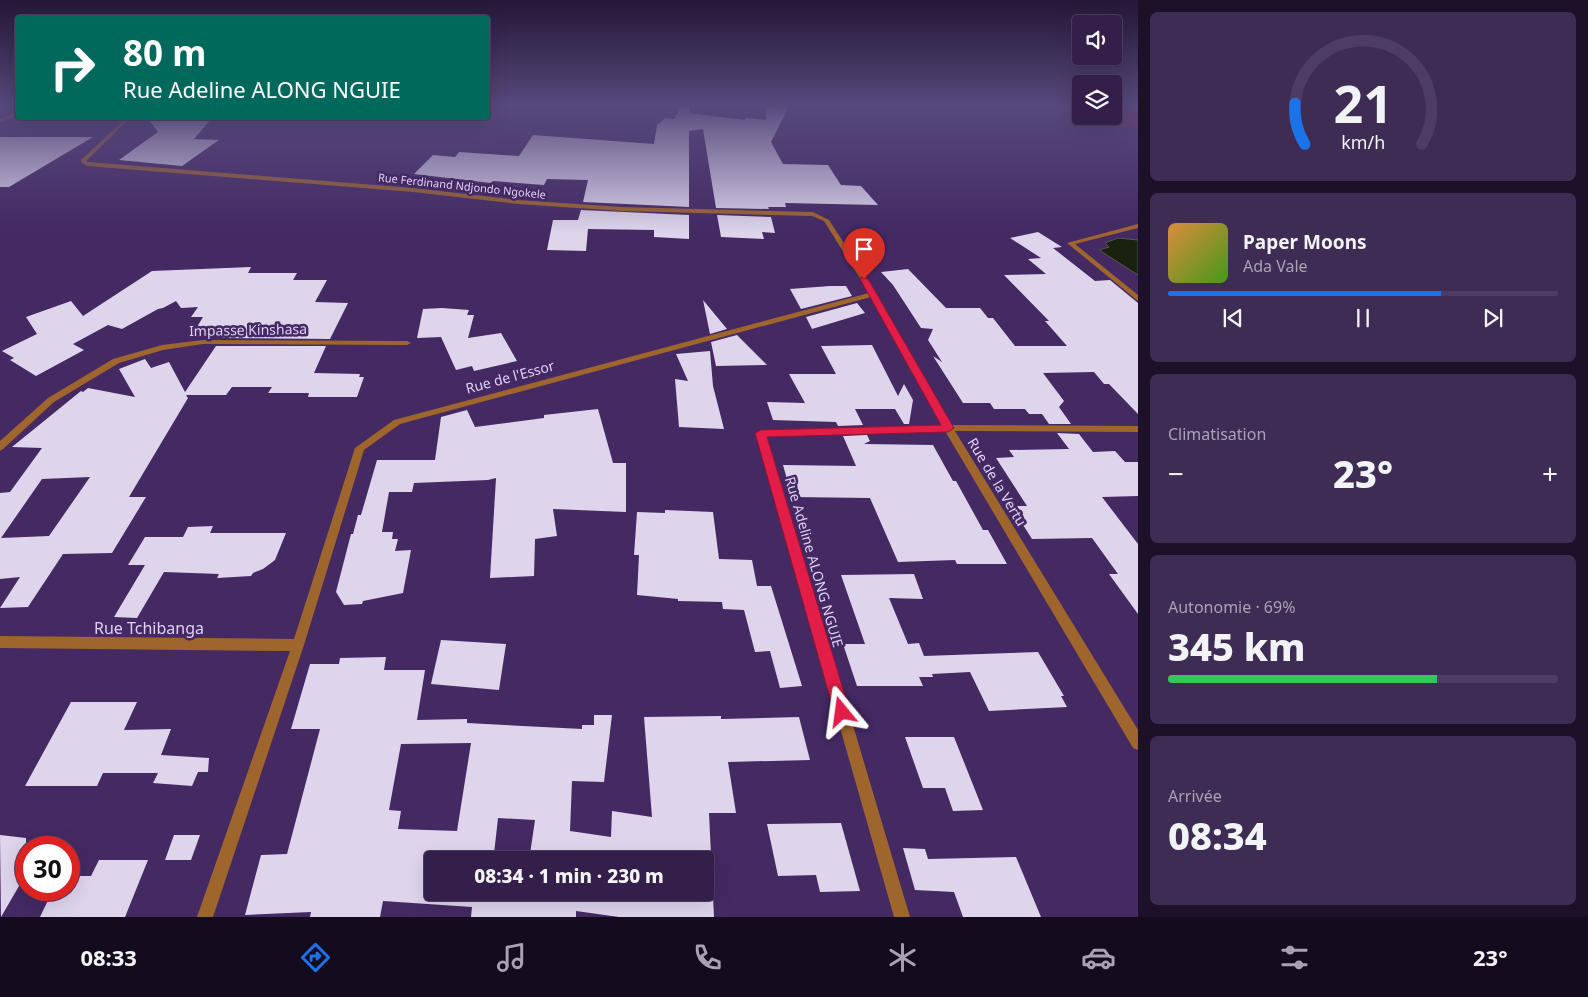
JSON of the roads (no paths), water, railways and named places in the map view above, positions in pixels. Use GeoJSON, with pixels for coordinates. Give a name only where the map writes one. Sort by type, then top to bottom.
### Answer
{"type":"FeatureCollection","features":[{"type":"Feature","properties":{"kind":"street","name":"Rue Ferdinand Ndjondo Ngokele"},"geometry":{"type":"LineString","coordinates":[[97,148],[83,161],[87,164],[181,173],[413,190],[518,202],[622,209],[813,214]]}},
{"type":"Feature","properties":{"kind":"street","name":"Rue de la Vertu"},"geometry":{"type":"LineString","coordinates":[[813,214],[826,220],[873,294],[948,428],[1138,743]]}},
{"type":"Feature","properties":{"kind":"street"},"geometry":{"type":"LineString","coordinates":[[1138,226],[1070,243],[1138,299]]}},
{"type":"Feature","properties":{"kind":"street","name":"Rue de l'Essor"},"geometry":{"type":"LineString","coordinates":[[205,917],[298,645],[360,448],[397,422],[873,294]]}},
{"type":"Feature","properties":{"kind":"street","name":"Impasse Kinshasa"},"geometry":{"type":"LineString","coordinates":[[0,447],[51,400],[116,361],[162,348],[203,342],[407,343]]}},
{"type":"Feature","properties":{"kind":"street","name":"Rue Adeline ALONG NGUIE"},"geometry":{"type":"LineString","coordinates":[[902,917],[761,433],[948,428],[1138,429]]}},
{"type":"Feature","properties":{"kind":"street","name":"Rue Tchibanga"},"geometry":{"type":"LineString","coordinates":[[0,642],[298,645]]}}]}
